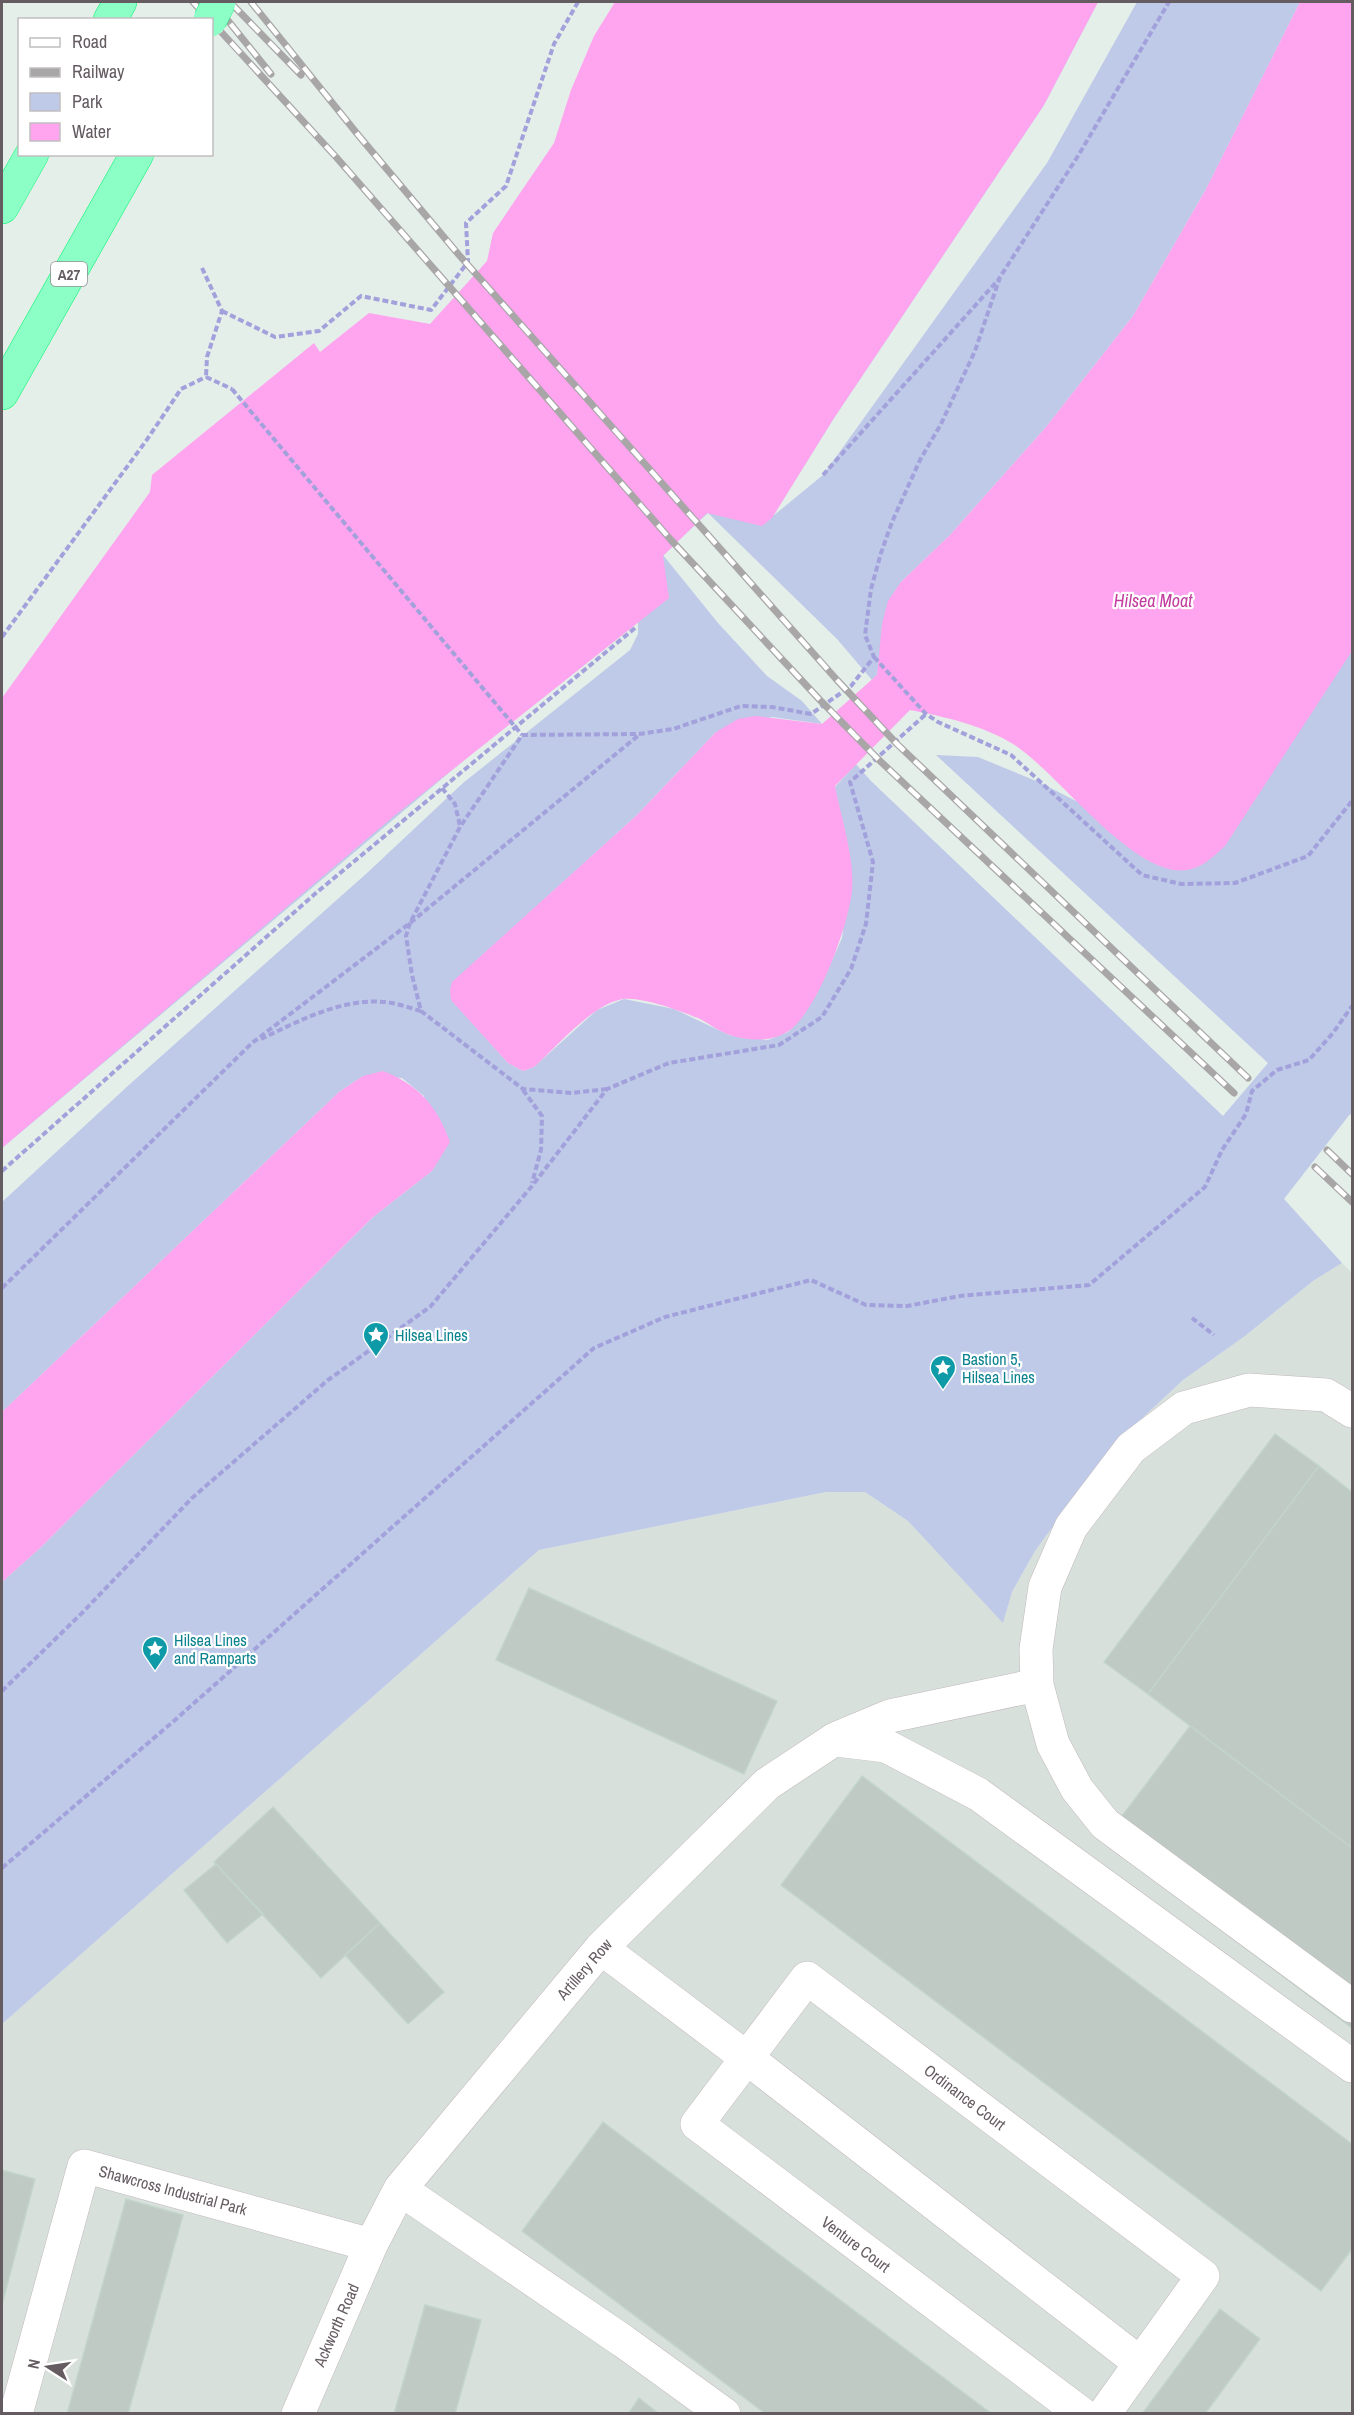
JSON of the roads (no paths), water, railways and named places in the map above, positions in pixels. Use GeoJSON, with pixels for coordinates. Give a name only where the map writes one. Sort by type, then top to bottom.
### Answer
{"type":"FeatureCollection","features":[{"type":"Feature","properties":{"kind":"highway"},"geometry":{"type":"LineString","coordinates":[[111,18],[120,2]]}},
{"type":"Feature","properties":{"kind":"highway"},"geometry":{"type":"LineString","coordinates":[[211,18],[219,2]]}},
{"type":"Feature","properties":{"kind":"highway"},"geometry":{"type":"LineString","coordinates":[[2,207],[31,156]]}},
{"type":"Feature","properties":{"kind":"highway","name":"A27"},"geometry":{"type":"LineString","coordinates":[[2,393],[136,156]]}},
{"type":"Feature","properties":{"kind":"street"},"geometry":{"type":"LineString","coordinates":[[1353,1411],[1326,1395],[1249,1390],[1184,1408],[1131,1448],[1071,1527],[1045,1587],[1036,1649],[1037,1685],[1053,1744],[1077,1789],[1105,1824],[1353,2006]]}},
{"type":"Feature","properties":{"kind":"street","name":"Artillery Row"},"geometry":{"type":"LineString","coordinates":[[373,2241],[400,2189],[601,1948],[767,1784],[835,1739],[890,1716],[1037,1685]]}},
{"type":"Feature","properties":{"kind":"street"},"geometry":{"type":"LineString","coordinates":[[835,1739],[886,1746],[978,1794],[1353,2066]]}},
{"type":"Feature","properties":{"kind":"street"},"geometry":{"type":"LineString","coordinates":[[601,1948],[747,2058],[1140,2364],[1104,2414]]}},
{"type":"Feature","properties":{"kind":"street","name":"Ordinance Court"},"geometry":{"type":"LineString","coordinates":[[747,2058],[807,1978],[1203,2276],[1140,2364]]}},
{"type":"Feature","properties":{"kind":"street","name":"Venture Court"},"geometry":{"type":"LineString","coordinates":[[747,2058],[697,2124],[1082,2414]]}},
{"type":"Feature","properties":{"kind":"street","name":"Shawcross Industrial Park"},"geometry":{"type":"LineString","coordinates":[[16,2414],[84,2166],[373,2241]]}},
{"type":"Feature","properties":{"kind":"street"},"geometry":{"type":"LineString","coordinates":[[400,2189],[623,2341],[724,2414]]}},
{"type":"Feature","properties":{"kind":"street","name":"Ackworth Road"},"geometry":{"type":"LineString","coordinates":[[298,2414],[373,2241]]}},
{"type":"Feature","properties":{"kind":"water"},"geometry":{"type":"Polygon","coordinates":[[[615,2],[1098,2],[1044,105],[834,418],[772,518],[762,526],[707,513],[663,556],[669,598],[394,816],[2,1148],[2,698],[150,492],[152,475],[314,343],[320,352],[369,313],[430,324],[487,261],[493,233],[554,143],[571,90],[594,36],[615,2]]]}},
{"type":"Feature","properties":{"kind":"water","name":"Hilsea Moat"},"geometry":{"type":"Polygon","coordinates":[[[1300,2],[1352,2],[1352,651],[1225,846],[1198,867],[1187,870],[1166,868],[1143,858],[1120,841],[1013,744],[976,727],[910,710],[835,786],[850,852],[852,890],[850,905],[838,945],[820,988],[798,1022],[787,1032],[774,1038],[759,1040],[737,1037],[674,1009],[641,1000],[623,999],[587,1017],[534,1067],[523,1071],[508,1063],[451,1000],[452,982],[637,815],[716,732],[738,719],[755,716],[822,724],[877,675],[882,624],[888,601],[901,582],[950,535],[1046,427],[1133,316],[1205,191],[1300,2]]]}},
{"type":"Feature","properties":{"kind":"water"},"geometry":{"type":"Polygon","coordinates":[[[383,1071],[417,1090],[433,1107],[445,1129],[450,1142],[432,1171],[373,1217],[39,1549],[2,1582],[2,1412],[339,1092],[363,1076],[383,1071]]]}},
{"type":"Feature","properties":{"kind":"railway"},"geometry":{"type":"LineString","coordinates":[[193,2],[207,18]]}},
{"type":"Feature","properties":{"kind":"railway"},"geometry":{"type":"LineString","coordinates":[[213,2],[271,74]]}},
{"type":"Feature","properties":{"kind":"railway"},"geometry":{"type":"LineString","coordinates":[[230,2],[301,75]]}},
{"type":"Feature","properties":{"kind":"railway"},"geometry":{"type":"LineString","coordinates":[[251,2],[459,255],[837,680],[897,744],[1248,1078]]}},
{"type":"Feature","properties":{"kind":"railway"},"geometry":{"type":"LineString","coordinates":[[213,23],[336,157],[671,540],[819,699],[879,760],[1234,1093]]}},
{"type":"Feature","properties":{"kind":"railway"},"geometry":{"type":"LineString","coordinates":[[1327,1150],[1352,1174]]}},
{"type":"Feature","properties":{"kind":"railway"},"geometry":{"type":"LineString","coordinates":[[1315,1167],[1352,1202]]}},
{"type":"Feature","properties":{"kind":"place","name":"Hilsea Lines"},"geometry":{"type":"Point","coordinates":[376,1358]}},
{"type":"Feature","properties":{"kind":"place","name":"Bastion 5, Hilsea Lines"},"geometry":{"type":"Point","coordinates":[943,1391]}},
{"type":"Feature","properties":{"kind":"place","name":"Hilsea Lines and Ramparts"},"geometry":{"type":"Point","coordinates":[155,1672]}}]}
